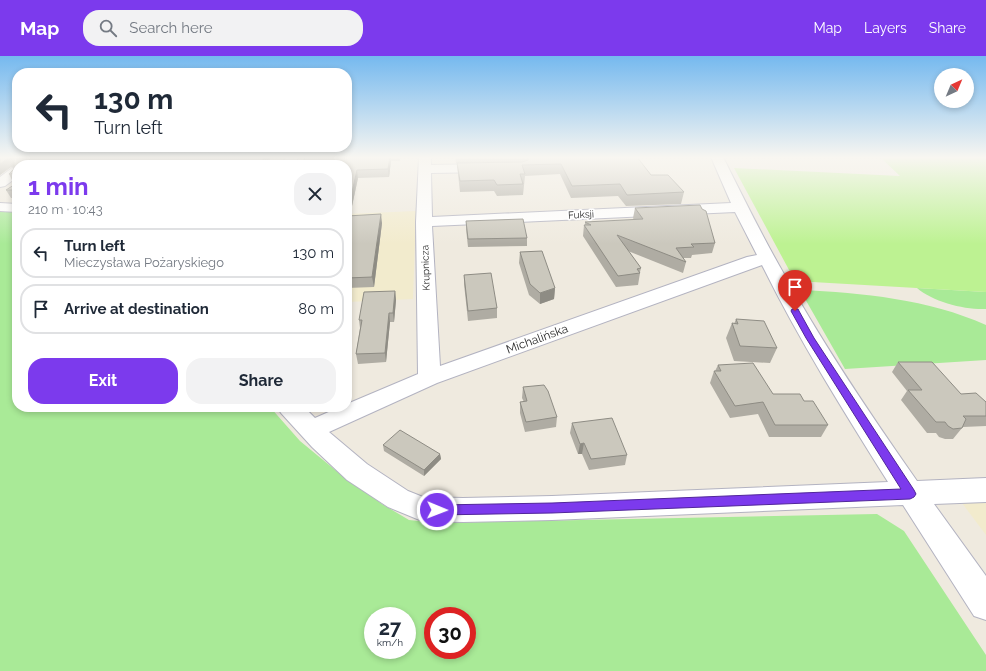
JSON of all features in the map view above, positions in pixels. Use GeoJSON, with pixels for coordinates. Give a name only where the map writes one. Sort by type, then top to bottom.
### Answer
{"type":"FeatureCollection","features":[{"type":"Feature","properties":{"kind":"street","name":"Krupnicza"},"geometry":{"type":"LineString","coordinates":[[425,186],[424,222],[429,378]]}},
{"type":"Feature","properties":{"kind":"street"},"geometry":{"type":"LineString","coordinates":[[729,186],[739,207],[810,338],[910,494],[986,604]]}},
{"type":"Feature","properties":{"kind":"street","name":"Fuksji"},"geometry":{"type":"LineString","coordinates":[[424,222],[739,207]]}},
{"type":"Feature","properties":{"kind":"street"},"geometry":{"type":"LineString","coordinates":[[0,208],[12,208]]}},
{"type":"Feature","properties":{"kind":"street","name":"Michalińska"},"geometry":{"type":"LineString","coordinates":[[352,412],[429,378],[753,261],[767,259]]}},
{"type":"Feature","properties":{"kind":"street"},"geometry":{"type":"LineString","coordinates":[[294,412],[311,430],[357,472],[398,499],[422,509],[463,510],[559,508],[986,490]]}},
{"type":"Feature","properties":{"kind":"street","name":"Michalińska"},"geometry":{"type":"LineString","coordinates":[[311,430],[352,412]]}},
{"type":"Feature","properties":{"kind":"shaded area"},"geometry":{"type":"Polygon","coordinates":[[[416,211],[413,299],[352,302],[352,214],[416,211]]]}},
{"type":"Feature","properties":{"kind":"shaded area"},"geometry":{"type":"Polygon","coordinates":[[[962,503],[986,503],[986,535],[962,503]]]}},
{"type":"Feature","properties":{"kind":"green space"},"geometry":{"type":"Polygon","coordinates":[[[744,186],[986,186],[986,292],[795,281],[744,186]]]}},
{"type":"Feature","properties":{"kind":"green space"},"geometry":{"type":"Polygon","coordinates":[[[0,211],[12,212],[12,412],[274,412],[300,441],[334,469],[382,504],[409,520],[437,523],[877,514],[904,531],[986,655],[986,671],[0,671],[0,211]]]}},
{"type":"Feature","properties":{"kind":"green space"},"geometry":{"type":"Polygon","coordinates":[[[917,288],[986,292],[986,309],[969,308],[940,301],[917,288]]]}},
{"type":"Feature","properties":{"kind":"green space"},"geometry":{"type":"Polygon","coordinates":[[[800,290],[847,293],[895,299],[918,303],[964,316],[986,325],[986,360],[845,369],[800,290]]]}},
{"type":"Feature","properties":{"kind":"building"},"geometry":{"type":"Polygon","coordinates":[[[12,186],[12,190],[6,190],[12,186]]]}},
{"type":"Feature","properties":{"kind":"building"},"geometry":{"type":"Polygon","coordinates":[[[621,186],[678,186],[684,192],[627,195],[621,186]]]}},
{"type":"Feature","properties":{"kind":"building"},"geometry":{"type":"Polygon","coordinates":[[[700,205],[702,209],[706,211],[715,243],[691,244],[694,247],[676,248],[686,262],[617,235],[641,268],[637,269],[640,273],[618,276],[584,225],[591,225],[585,222],[643,219],[635,208],[700,205]]]}},
{"type":"Feature","properties":{"kind":"building"},"geometry":{"type":"Polygon","coordinates":[[[381,214],[372,277],[352,278],[352,216],[381,214]]]}},
{"type":"Feature","properties":{"kind":"building"},"geometry":{"type":"Polygon","coordinates":[[[523,219],[527,238],[468,239],[466,221],[523,219]]]}},
{"type":"Feature","properties":{"kind":"building"},"geometry":{"type":"Polygon","coordinates":[[[542,251],[555,288],[540,293],[530,284],[520,252],[542,251]]]}},
{"type":"Feature","properties":{"kind":"building"},"geometry":{"type":"Polygon","coordinates":[[[491,273],[497,308],[468,311],[464,275],[491,273]]]}},
{"type":"Feature","properties":{"kind":"building"},"geometry":{"type":"Polygon","coordinates":[[[395,291],[393,313],[389,313],[385,353],[356,354],[362,320],[359,320],[364,292],[395,291]]]}},
{"type":"Feature","properties":{"kind":"building"},"geometry":{"type":"Polygon","coordinates":[[[736,319],[764,321],[777,348],[740,346],[732,323],[738,324],[736,319]]]}},
{"type":"Feature","properties":{"kind":"building"},"geometry":{"type":"Polygon","coordinates":[[[898,362],[932,362],[961,394],[976,393],[986,402],[986,416],[963,416],[966,419],[962,428],[953,429],[945,422],[936,422],[908,390],[922,390],[898,362]]]}},
{"type":"Feature","properties":{"kind":"building"},"geometry":{"type":"Polygon","coordinates":[[[753,363],[773,394],[800,394],[804,401],[813,401],[828,425],[775,425],[763,402],[735,406],[714,371],[721,371],[718,365],[753,363]]]}},
{"type":"Feature","properties":{"kind":"building"},"geometry":{"type":"Polygon","coordinates":[[[544,385],[548,391],[557,417],[526,422],[520,402],[527,401],[523,387],[544,385]]]}},
{"type":"Feature","properties":{"kind":"building"},"geometry":{"type":"Polygon","coordinates":[[[612,418],[627,455],[591,459],[584,443],[580,444],[572,423],[612,418]]]}},
{"type":"Feature","properties":{"kind":"building"},"geometry":{"type":"Polygon","coordinates":[[[400,430],[440,454],[424,470],[383,445],[400,430]]]}},
{"type":"Feature","properties":{"kind":"route"},"geometry":{"type":"LineString","coordinates":[[437,510],[552,508],[910,494],[810,338],[795,311]]}}]}
